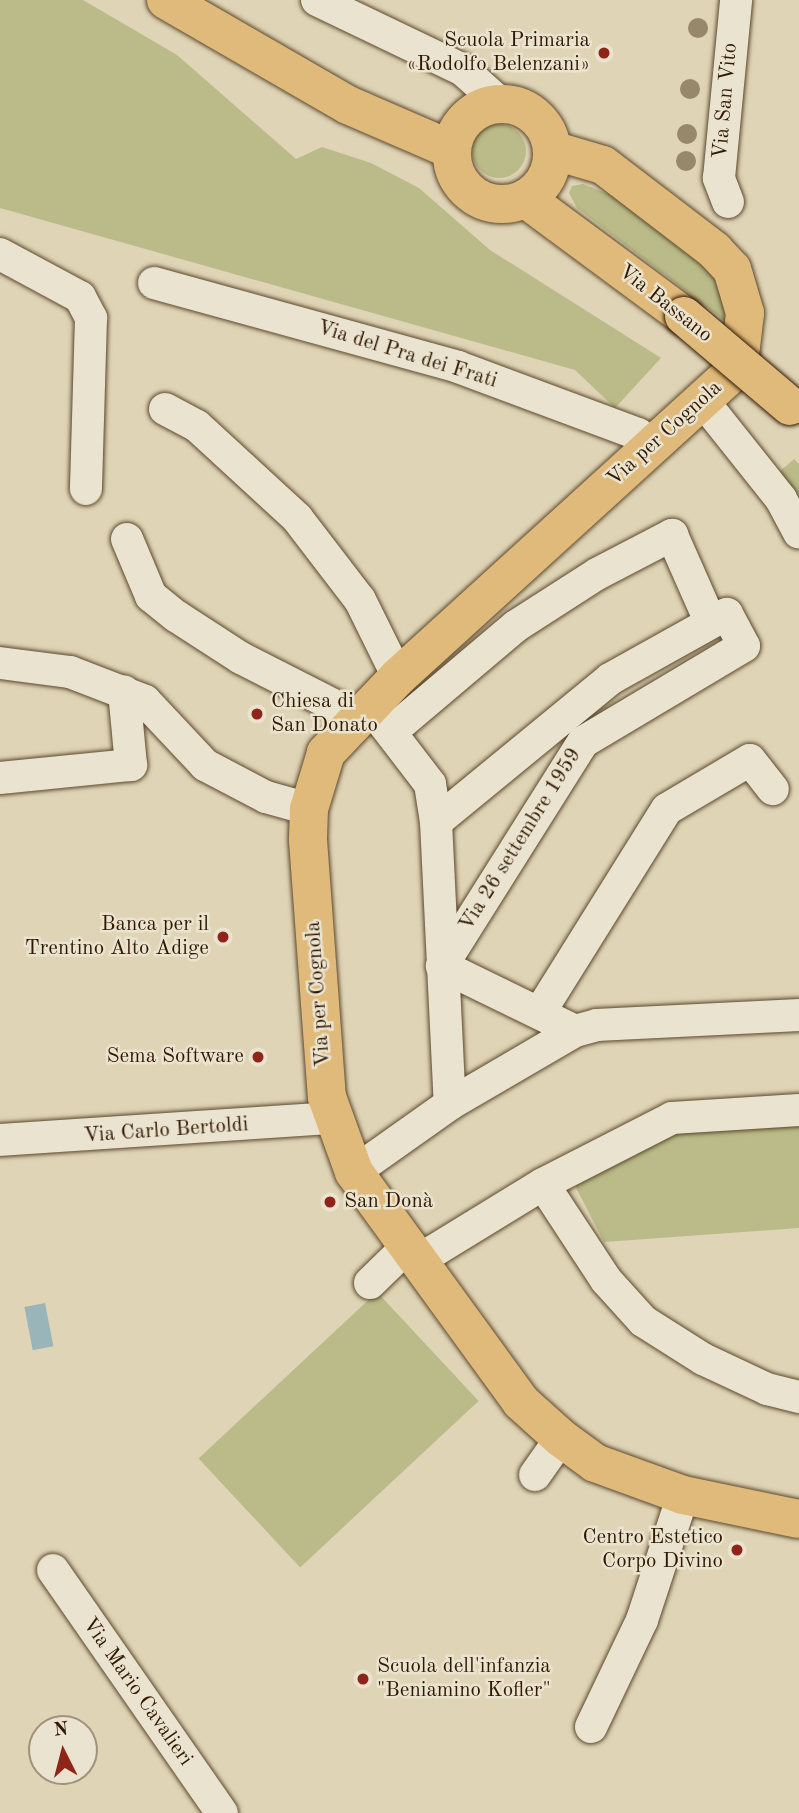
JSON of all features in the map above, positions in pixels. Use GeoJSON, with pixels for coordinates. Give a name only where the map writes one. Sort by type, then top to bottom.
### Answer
{"type":"FeatureCollection","features":[{"type":"Feature","properties":{"kind":"main road"},"geometry":{"type":"LineString","coordinates":[[166,0],[348,105],[452,150]]}},
{"type":"Feature","properties":{"kind":"main road"},"geometry":{"type":"LineString","coordinates":[[501,104],[535,117],[547,132],[552,150],[547,178],[526,199],[497,205],[470,194],[458,179],[452,150],[464,121],[481,109],[501,104]]}},
{"type":"Feature","properties":{"kind":"main road","name":"Via per Cognola"},"geometry":{"type":"LineString","coordinates":[[552,150],[603,166],[714,250],[732,269],[745,313],[740,355],[731,374],[703,401],[398,677],[372,718],[326,753],[309,809],[325,1078],[332,1118],[354,1172],[521,1402],[561,1438],[595,1463],[683,1495],[799,1519]]}},
{"type":"Feature","properties":{"kind":"main road","name":"Via Bassano"},"geometry":{"type":"LineString","coordinates":[[526,199],[684,316],[794,410]]}},
{"type":"Feature","properties":{"kind":"street"},"geometry":{"type":"LineString","coordinates":[[317,0],[463,70],[501,104]]}},
{"type":"Feature","properties":{"kind":"street","name":"Via San Vito"},"geometry":{"type":"LineString","coordinates":[[728,202],[719,178],[736,0]]}},
{"type":"Feature","properties":{"kind":"street"},"geometry":{"type":"LineString","coordinates":[[0,254],[80,297],[91,318],[86,489]]}},
{"type":"Feature","properties":{"kind":"street","name":"Via del Pra dei Frati"},"geometry":{"type":"LineString","coordinates":[[154,282],[458,367],[638,434],[653,445]]}},
{"type":"Feature","properties":{"kind":"street"},"geometry":{"type":"LineString","coordinates":[[703,401],[781,499],[799,533]]}},
{"type":"Feature","properties":{"kind":"street"},"geometry":{"type":"LineString","coordinates":[[165,409],[197,426],[297,518],[360,600],[398,677]]}},
{"type":"Feature","properties":{"kind":"street"},"geometry":{"type":"LineString","coordinates":[[127,539],[150,596],[176,616],[242,658],[372,718],[597,575],[672,535],[710,621]]}},
{"type":"Feature","properties":{"kind":"street","name":"Via 26 settembre 1959"},"geometry":{"type":"LineString","coordinates":[[436,822],[610,679],[710,621],[727,614],[744,646],[583,742],[442,966]]}},
{"type":"Feature","properties":{"kind":"street"},"geometry":{"type":"LineString","coordinates":[[0,663],[70,671],[124,691],[145,701],[191,752],[220,775],[266,797],[309,809]]}},
{"type":"Feature","properties":{"kind":"street"},"geometry":{"type":"LineString","coordinates":[[0,778],[131,765],[124,691]]}},
{"type":"Feature","properties":{"kind":"street","name":"Via 26 settembre 1959"},"geometry":{"type":"LineString","coordinates":[[372,718],[430,783],[436,822],[450,1104]]}},
{"type":"Feature","properties":{"kind":"street"},"geometry":{"type":"LineString","coordinates":[[540,1012],[667,809],[750,760],[773,789]]}},
{"type":"Feature","properties":{"kind":"street"},"geometry":{"type":"LineString","coordinates":[[442,966],[575,1031]]}},
{"type":"Feature","properties":{"kind":"street"},"geometry":{"type":"LineString","coordinates":[[354,1172],[450,1104],[575,1031],[597,1024],[799,1015]]}},
{"type":"Feature","properties":{"kind":"street"},"geometry":{"type":"LineString","coordinates":[[370,1283],[413,1253],[672,1118],[799,1110]]}},
{"type":"Feature","properties":{"kind":"street","name":"Via Carlo Bertoldi"},"geometry":{"type":"LineString","coordinates":[[0,1140],[332,1118]]}},
{"type":"Feature","properties":{"kind":"street"},"geometry":{"type":"LineString","coordinates":[[543,1184],[606,1280],[643,1321],[703,1359],[767,1389],[799,1397]]}},
{"type":"Feature","properties":{"kind":"street"},"geometry":{"type":"LineString","coordinates":[[535,1475],[561,1438]]}},
{"type":"Feature","properties":{"kind":"street"},"geometry":{"type":"LineString","coordinates":[[591,1727],[642,1620],[683,1495]]}},
{"type":"Feature","properties":{"kind":"street","name":"Via Mario Cavalieri"},"geometry":{"type":"LineString","coordinates":[[53,1570],[222,1813]]}},
{"type":"Feature","properties":{"kind":"green space"},"geometry":{"type":"Polygon","coordinates":[[[0,0],[83,0],[177,55],[296,159],[322,147],[371,163],[419,188],[490,250],[661,358],[615,408],[575,370],[0,208],[0,0]]]}},
{"type":"Feature","properties":{"kind":"green space"},"geometry":{"type":"Polygon","coordinates":[[[499,124],[518,132],[526,151],[518,170],[499,178],[480,170],[472,151],[480,132],[499,124]]]}},
{"type":"Feature","properties":{"kind":"green space"},"geometry":{"type":"Polygon","coordinates":[[[583,184],[613,196],[717,275],[728,323],[577,208],[569,193],[572,186],[583,184]]]}},
{"type":"Feature","properties":{"kind":"green space"},"geometry":{"type":"Polygon","coordinates":[[[794,459],[799,464],[799,505],[778,473],[794,459]]]}},
{"type":"Feature","properties":{"kind":"green space"},"geometry":{"type":"Polygon","coordinates":[[[799,1116],[799,1228],[604,1242],[572,1180],[678,1124],[799,1116]]]}},
{"type":"Feature","properties":{"kind":"green space"},"geometry":{"type":"Polygon","coordinates":[[[377,1292],[479,1401],[300,1567],[199,1458],[377,1292]]]}},
{"type":"Feature","properties":{"kind":"water"},"geometry":{"type":"Polygon","coordinates":[[[45,1303],[53,1346],[33,1350],[24,1307],[45,1303]]]}},
{"type":"Feature","properties":{"kind":"place","name":"Scuola Primaria «Rodolfo Belenzani»"},"geometry":{"type":"Point","coordinates":[604,53]}},
{"type":"Feature","properties":{"kind":"place","name":"Chiesa di San Donato"},"geometry":{"type":"Point","coordinates":[257,714]}},
{"type":"Feature","properties":{"kind":"place","name":"Banca per il Trentino Alto Adige"},"geometry":{"type":"Point","coordinates":[223,937]}},
{"type":"Feature","properties":{"kind":"place","name":"Sema Software"},"geometry":{"type":"Point","coordinates":[258,1057]}},
{"type":"Feature","properties":{"kind":"place","name":"San Donà"},"geometry":{"type":"Point","coordinates":[330,1202]}},
{"type":"Feature","properties":{"kind":"place","name":"Centro Estetico Corpo Divino"},"geometry":{"type":"Point","coordinates":[737,1550]}},
{"type":"Feature","properties":{"kind":"place","name":"Scuola dell'infanzia \"Beniamino Kofler\""},"geometry":{"type":"Point","coordinates":[363,1679]}}]}
